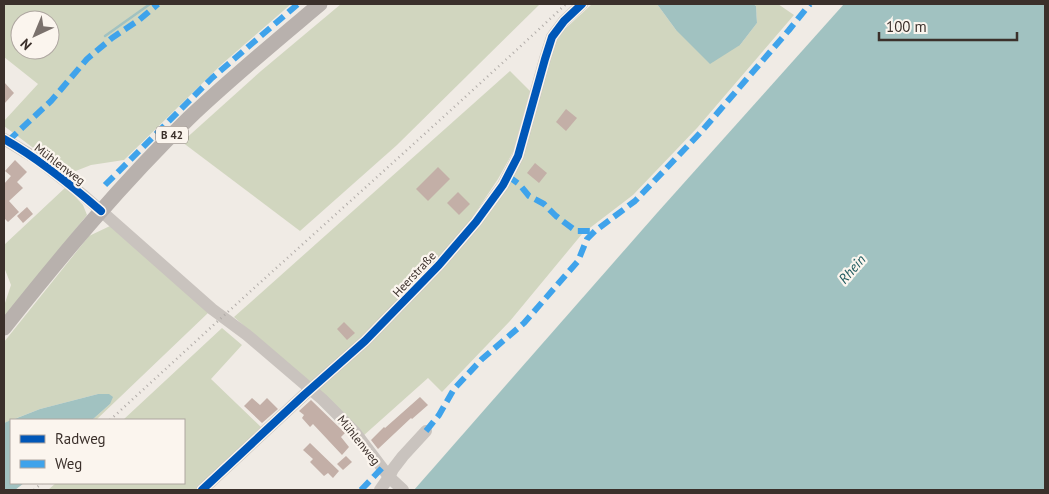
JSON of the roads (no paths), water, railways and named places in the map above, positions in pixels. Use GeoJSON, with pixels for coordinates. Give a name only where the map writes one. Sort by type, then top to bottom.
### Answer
{"type":"FeatureCollection","features":[{"type":"Feature","properties":{"kind":"main road","name":"B 42"},"geometry":{"type":"LineString","coordinates":[[4,328],[40,282],[115,194],[189,118],[320,4]]}},
{"type":"Feature","properties":{"kind":"street","name":"Heerstraße"},"geometry":{"type":"LineString","coordinates":[[202,490],[365,341],[439,265],[476,222],[503,185],[518,156],[552,37],[582,4]]}},
{"type":"Feature","properties":{"kind":"street","name":"Mühlenweg"},"geometry":{"type":"LineString","coordinates":[[5,142],[37,159],[82,195],[212,309],[247,335],[311,390],[355,432],[389,477],[403,490]]}},
{"type":"Feature","properties":{"kind":"street","name":"Mühlenweg"},"geometry":{"type":"LineString","coordinates":[[389,477],[403,456],[426,431]]}},
{"type":"Feature","properties":{"kind":"street"},"geometry":{"type":"LineString","coordinates":[[380,490],[389,477]]}},
{"type":"Feature","properties":{"kind":"water"},"geometry":{"type":"Polygon","coordinates":[[[657,4],[753,4],[756,6],[757,23],[740,45],[710,64],[676,30],[657,4]]]}},
{"type":"Feature","properties":{"kind":"water","name":"Rhein"},"geometry":{"type":"Polygon","coordinates":[[[844,4],[1045,4],[1045,490],[414,490],[657,213],[844,4]]]}},
{"type":"Feature","properties":{"kind":"water"},"geometry":{"type":"Polygon","coordinates":[[[98,394],[109,394],[113,397],[110,404],[93,419],[15,419],[40,409],[98,394]]]}},
{"type":"Feature","properties":{"kind":"water"},"geometry":{"type":"Polygon","coordinates":[[[10,420],[10,484],[23,484],[15,490],[4,490],[4,423],[10,420]]]}},
{"type":"Feature","properties":{"kind":"waterway"},"geometry":{"type":"LineString","coordinates":[[105,36],[150,4]]}},
{"type":"Feature","properties":{"kind":"railway"},"geometry":{"type":"LineString","coordinates":[[111,419],[566,4]]}},
{"type":"Feature","properties":{"kind":"railway"},"geometry":{"type":"LineString","coordinates":[[34,490],[41,484]]}}]}
